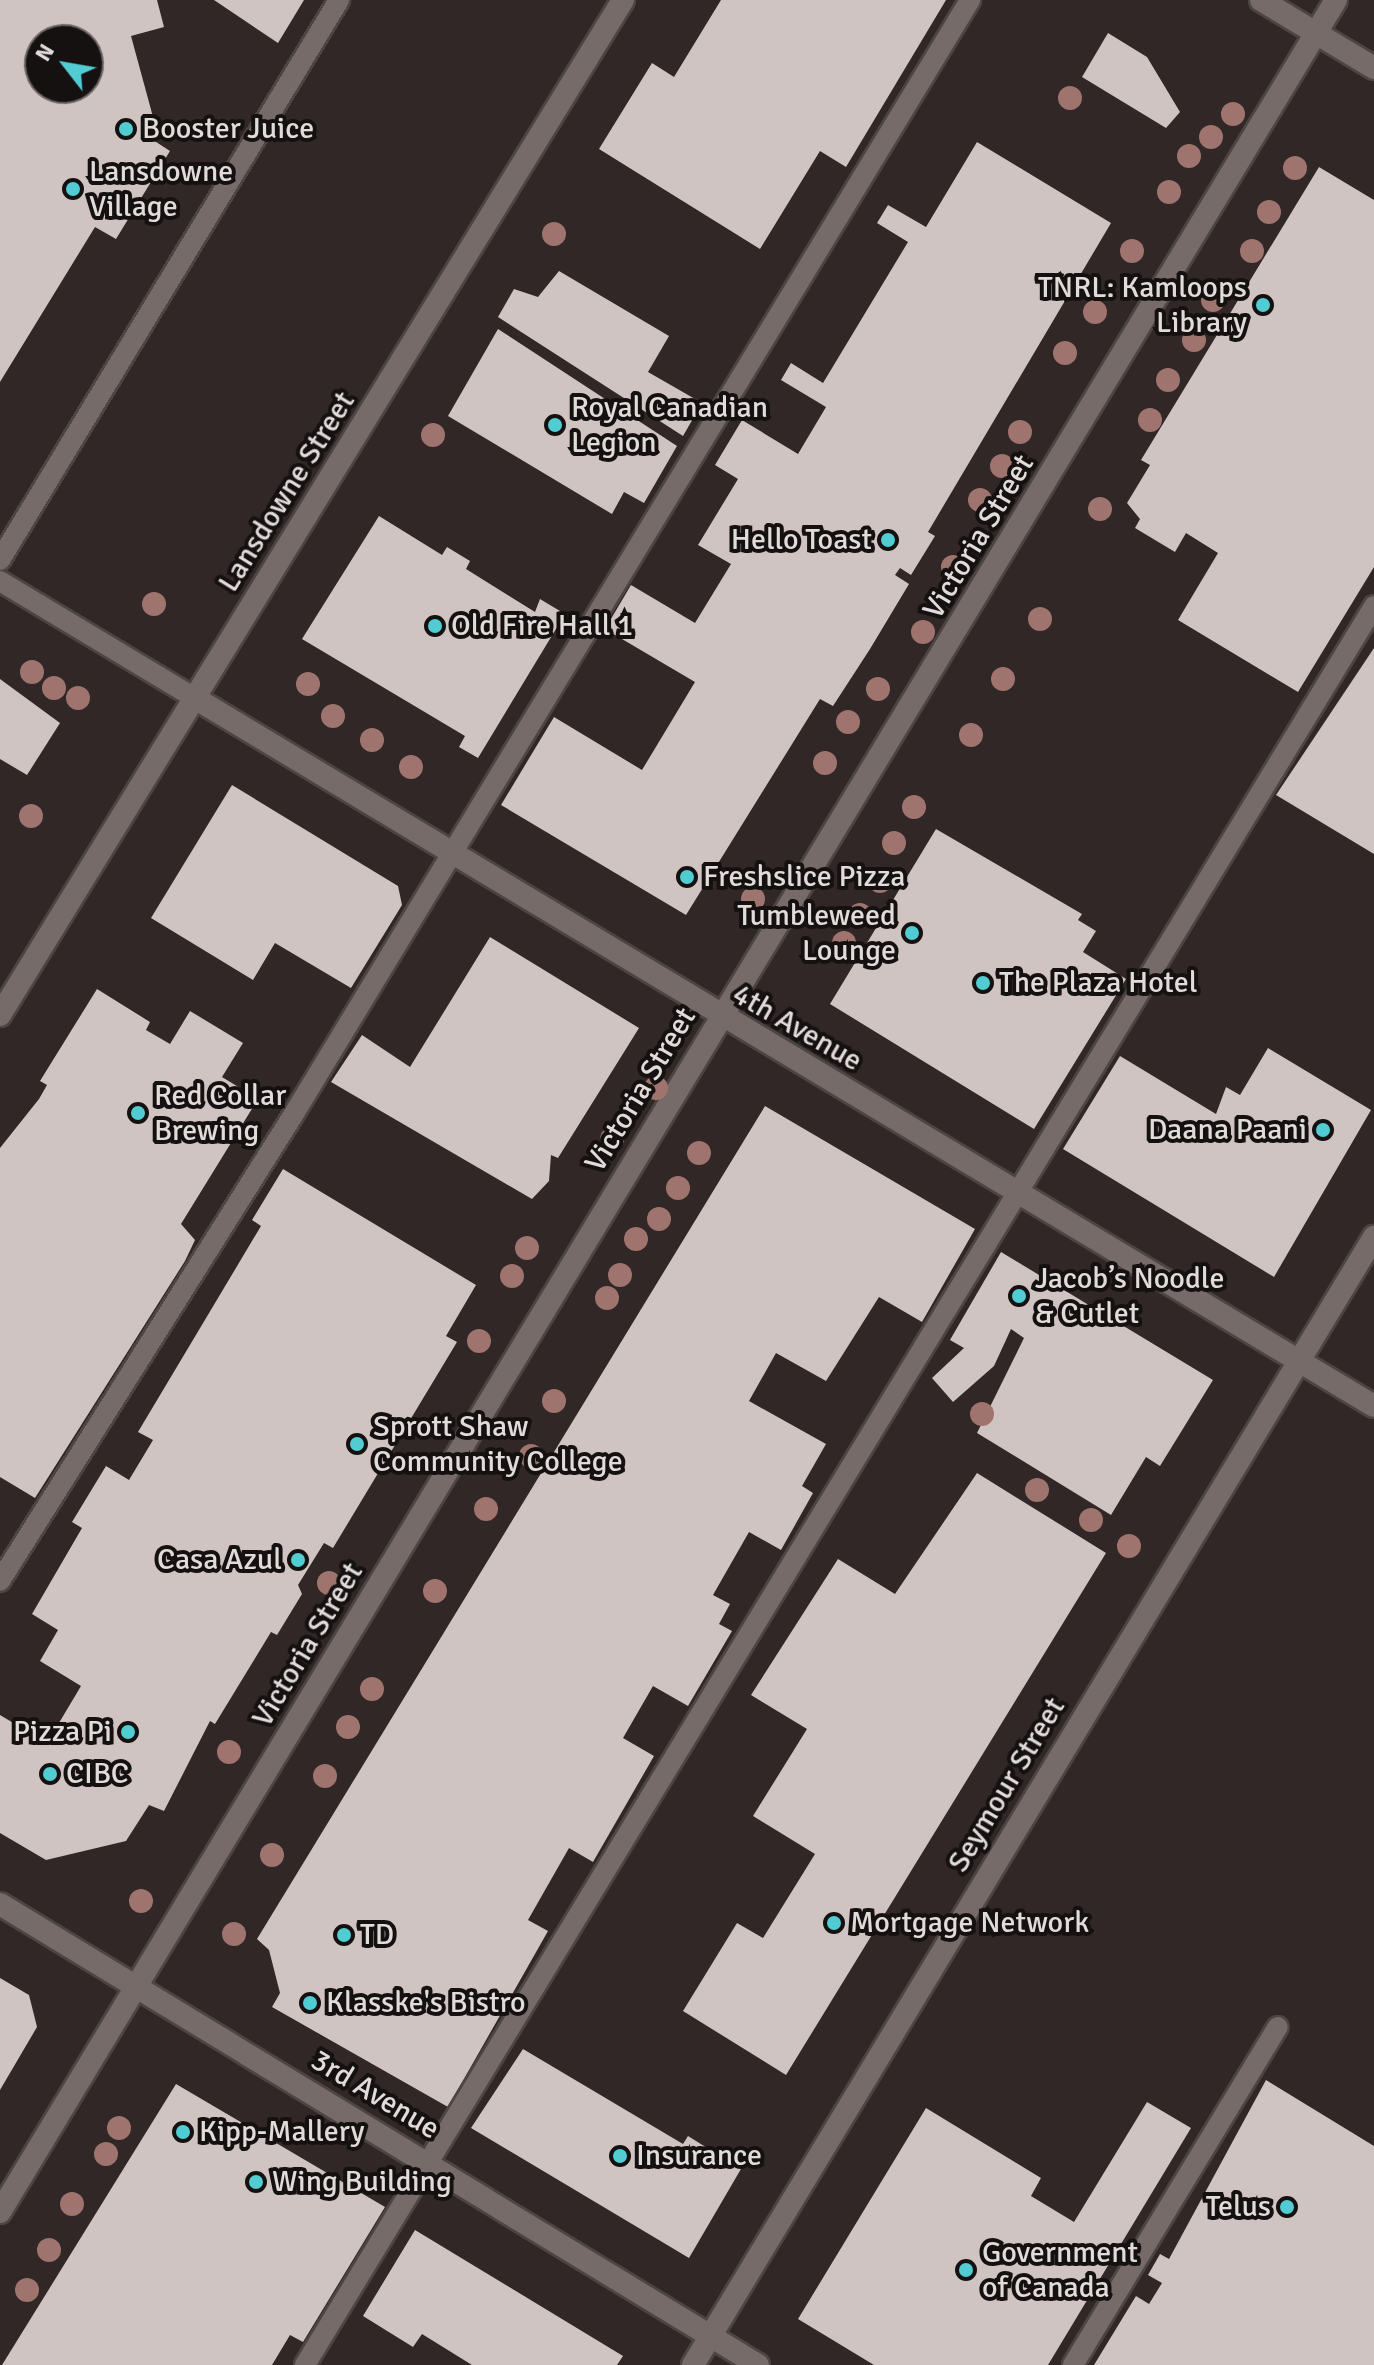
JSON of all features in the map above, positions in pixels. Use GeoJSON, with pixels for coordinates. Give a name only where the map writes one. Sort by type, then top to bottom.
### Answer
{"type":"FeatureCollection","features":[{"type":"Feature","properties":{"kind":"street","name":"Lansdowne Street"},"geometry":{"type":"LineString","coordinates":[[0,1015],[623,0]]}},
{"type":"Feature","properties":{"kind":"street"},"geometry":{"type":"LineString","coordinates":[[1261,0],[1374,68]]}},
{"type":"Feature","properties":{"kind":"street","name":"Victoria Street"},"geometry":{"type":"LineString","coordinates":[[0,2212],[1336,0]]}},
{"type":"Feature","properties":{"kind":"street","name":"4th Avenue"},"geometry":{"type":"LineString","coordinates":[[193,697],[452,852],[719,1018],[1019,1191],[1374,1406]]}},
{"type":"Feature","properties":{"kind":"street","name":"Seymour Street"},"geometry":{"type":"LineString","coordinates":[[693,2365],[1374,1237]]}},
{"type":"Feature","properties":{"kind":"street","name":"3rd Avenue"},"geometry":{"type":"LineString","coordinates":[[0,1904],[758,2365]]}},
{"type":"Feature","properties":{"kind":"lane"},"geometry":{"type":"LineString","coordinates":[[0,560],[339,0]]}},
{"type":"Feature","properties":{"kind":"lane"},"geometry":{"type":"LineString","coordinates":[[0,1581],[452,852],[970,0]]}},
{"type":"Feature","properties":{"kind":"lane"},"geometry":{"type":"LineString","coordinates":[[0,581],[193,697]]}},
{"type":"Feature","properties":{"kind":"lane"},"geometry":{"type":"LineString","coordinates":[[305,2365],[1374,606]]}},
{"type":"Feature","properties":{"kind":"lane"},"geometry":{"type":"LineString","coordinates":[[1073,2365],[1278,2027]]}},
{"type":"Feature","properties":{"kind":"building","name":"Lansdowne Village"},"geometry":{"type":"Polygon","coordinates":[[[0,0],[157,0],[164,27],[131,36],[156,128],[150,138],[170,151],[116,239],[95,227],[0,382],[0,0]]]}},
{"type":"Feature","properties":{"kind":"building"},"geometry":{"type":"Polygon","coordinates":[[[214,0],[304,0],[278,43],[214,0]]]}},
{"type":"Feature","properties":{"kind":"building"},"geometry":{"type":"Polygon","coordinates":[[[721,0],[946,0],[846,167],[820,151],[760,249],[599,149],[652,63],[674,77],[721,0]]]}},
{"type":"Feature","properties":{"kind":"building"},"geometry":{"type":"Polygon","coordinates":[[[1108,33],[1147,57],[1180,112],[1166,128],[1082,77],[1108,33]]]}},
{"type":"Feature","properties":{"kind":"building"},"geometry":{"type":"Polygon","coordinates":[[[977,142],[1111,223],[928,532],[935,536],[911,575],[900,568],[895,575],[909,584],[870,649],[833,706],[820,699],[686,915],[501,805],[554,717],[642,770],[695,682],[605,629],[631,585],[695,623],[731,564],[698,545],[738,479],[715,465],[742,420],[798,454],[826,407],[781,380],[791,363],[823,383],[908,242],[877,223],[888,205],[926,227],[977,142]]]}},
{"type":"Feature","properties":{"kind":"building"},"geometry":{"type":"Polygon","coordinates":[[[1319,167],[1374,200],[1374,567],[1298,692],[1178,620],[1218,553],[1186,533],[1175,552],[1135,528],[1140,519],[1127,503],[1150,465],[1141,460],[1319,167]]]}},
{"type":"Feature","properties":{"kind":"building"},"geometry":{"type":"Polygon","coordinates":[[[559,271],[669,336],[648,372],[702,403],[683,436],[498,317],[514,289],[538,297],[559,271]]]}},
{"type":"Feature","properties":{"kind":"building","name":"Royal Canadian Legion"},"geometry":{"type":"Polygon","coordinates":[[[498,329],[677,446],[644,503],[624,492],[612,514],[448,416],[498,329]]]}},
{"type":"Feature","properties":{"kind":"building","name":"Old Fire Hall 1"},"geometry":{"type":"Polygon","coordinates":[[[379,516],[442,555],[447,547],[470,561],[466,569],[535,612],[540,599],[565,614],[478,758],[459,747],[465,736],[302,639],[379,516]]]}},
{"type":"Feature","properties":{"kind":"building"},"geometry":{"type":"Polygon","coordinates":[[[1374,648],[1374,854],[1276,795],[1374,648]]]}},
{"type":"Feature","properties":{"kind":"building"},"geometry":{"type":"Polygon","coordinates":[[[0,679],[60,723],[27,775],[0,759],[0,679]]]}},
{"type":"Feature","properties":{"kind":"building"},"geometry":{"type":"Polygon","coordinates":[[[232,785],[398,886],[402,905],[351,988],[275,943],[253,980],[151,918],[232,785]]]}},
{"type":"Feature","properties":{"kind":"building","name":"The Plaza Hotel"},"geometry":{"type":"Polygon","coordinates":[[[936,829],[1082,914],[1078,920],[1096,931],[1083,952],[1126,979],[1034,1129],[830,1004],[936,829]]]}},
{"type":"Feature","properties":{"kind":"building"},"geometry":{"type":"Polygon","coordinates":[[[490,937],[639,1028],[558,1158],[551,1155],[549,1181],[532,1199],[331,1082],[362,1035],[410,1067],[490,937]]]}},
{"type":"Feature","properties":{"kind":"building"},"geometry":{"type":"Polygon","coordinates":[[[97,989],[150,1022],[146,1030],[170,1044],[190,1011],[243,1043],[222,1077],[258,1099],[181,1224],[195,1240],[185,1261],[35,1498],[0,1477],[0,1148],[39,1099],[47,1085],[40,1081],[97,989]]]}},
{"type":"Feature","properties":{"kind":"building"},"geometry":{"type":"Polygon","coordinates":[[[1268,1048],[1371,1110],[1274,1277],[1063,1149],[1120,1056],[1216,1114],[1226,1087],[1240,1095],[1268,1048]]]}},
{"type":"Feature","properties":{"kind":"building"},"geometry":{"type":"Polygon","coordinates":[[[765,1106],[975,1229],[922,1322],[879,1297],[826,1381],[776,1353],[749,1401],[826,1444],[802,1486],[813,1493],[781,1550],[749,1532],[713,1595],[730,1604],[719,1624],[732,1631],[688,1706],[653,1686],[623,1738],[654,1756],[593,1862],[569,1848],[528,1920],[548,1931],[448,2107],[272,2007],[280,1993],[269,1950],[257,1939],[765,1106]]]}},
{"type":"Feature","properties":{"kind":"building"},"geometry":{"type":"Polygon","coordinates":[[[283,1169],[476,1285],[446,1336],[457,1342],[333,1548],[324,1543],[298,1585],[302,1594],[277,1635],[271,1632],[215,1724],[210,1721],[164,1811],[149,1805],[126,1841],[46,1860],[0,1833],[0,1715],[47,1743],[81,1686],[40,1661],[58,1630],[32,1614],[82,1528],[72,1522],[106,1466],[129,1480],[153,1440],[138,1432],[261,1226],[252,1220],[283,1169]]]}},
{"type":"Feature","properties":{"kind":"building"},"geometry":{"type":"Polygon","coordinates":[[[1001,1252],[1213,1380],[1160,1466],[1146,1457],[1111,1515],[977,1433],[1024,1338],[1011,1329],[994,1366],[953,1402],[932,1378],[964,1348],[950,1340],[1001,1252]]]}},
{"type":"Feature","properties":{"kind":"building"},"geometry":{"type":"Polygon","coordinates":[[[977,1473],[1106,1553],[786,2075],[683,2011],[737,1923],[763,1938],[815,1854],[753,1816],[807,1729],[751,1695],[838,1559],[895,1594],[977,1473]]]}},
{"type":"Feature","properties":{"kind":"building"},"geometry":{"type":"Polygon","coordinates":[[[0,1978],[29,1995],[37,2027],[0,2090],[0,1978]]]}},
{"type":"Feature","properties":{"kind":"building","name":"Insurance"},"geometry":{"type":"Polygon","coordinates":[[[523,2049],[683,2144],[688,2136],[741,2169],[689,2258],[471,2128],[523,2049]]]}},
{"type":"Feature","properties":{"kind":"building","name":"Telus"},"geometry":{"type":"Polygon","coordinates":[[[1266,2080],[1374,2146],[1374,2365],[1094,2365],[1136,2296],[1149,2304],[1162,2283],[1148,2275],[1160,2254],[1169,2259],[1266,2080]]]}},
{"type":"Feature","properties":{"kind":"building"},"geometry":{"type":"Polygon","coordinates":[[[176,2084],[385,2207],[303,2342],[290,2335],[272,2365],[2,2365],[176,2084]]]}},
{"type":"Feature","properties":{"kind":"building","name":"Government of Canada"},"geometry":{"type":"Polygon","coordinates":[[[1147,2102],[1191,2128],[1048,2365],[874,2365],[798,2319],[926,2108],[1041,2178],[1031,2196],[1074,2222],[1147,2102]]]}},
{"type":"Feature","properties":{"kind":"building"},"geometry":{"type":"Polygon","coordinates":[[[415,2230],[623,2356],[617,2365],[472,2365],[422,2334],[413,2347],[363,2316],[415,2230]]]}},
{"type":"Feature","properties":{"kind":"place","name":"Booster Juice"},"geometry":{"type":"Point","coordinates":[126,129]}},
{"type":"Feature","properties":{"kind":"place","name":"Lansdowne Village"},"geometry":{"type":"Point","coordinates":[73,189]}},
{"type":"Feature","properties":{"kind":"place","name":"TNRL: Kamloops Library"},"geometry":{"type":"Point","coordinates":[1263,305]}},
{"type":"Feature","properties":{"kind":"place","name":"Royal Canadian Legion"},"geometry":{"type":"Point","coordinates":[555,425]}},
{"type":"Feature","properties":{"kind":"place","name":"Hello Toast"},"geometry":{"type":"Point","coordinates":[888,540]}},
{"type":"Feature","properties":{"kind":"place","name":"Old Fire Hall 1"},"geometry":{"type":"Point","coordinates":[435,626]}},
{"type":"Feature","properties":{"kind":"place","name":"Freshslice Pizza"},"geometry":{"type":"Point","coordinates":[687,877]}},
{"type":"Feature","properties":{"kind":"place","name":"Tumbleweed Lounge"},"geometry":{"type":"Point","coordinates":[912,933]}},
{"type":"Feature","properties":{"kind":"place","name":"The Plaza Hotel"},"geometry":{"type":"Point","coordinates":[983,983]}},
{"type":"Feature","properties":{"kind":"place","name":"Red Collar Brewing"},"geometry":{"type":"Point","coordinates":[138,1113]}},
{"type":"Feature","properties":{"kind":"place","name":"Daana Paani"},"geometry":{"type":"Point","coordinates":[1323,1130]}},
{"type":"Feature","properties":{"kind":"place","name":"Jacob’s Noodle & Cutlet"},"geometry":{"type":"Point","coordinates":[1019,1296]}},
{"type":"Feature","properties":{"kind":"place","name":"Sprott Shaw Community College"},"geometry":{"type":"Point","coordinates":[357,1444]}},
{"type":"Feature","properties":{"kind":"place","name":"Casa Azul"},"geometry":{"type":"Point","coordinates":[298,1560]}},
{"type":"Feature","properties":{"kind":"place","name":"Pizza Pi"},"geometry":{"type":"Point","coordinates":[128,1732]}},
{"type":"Feature","properties":{"kind":"place","name":"CIBC"},"geometry":{"type":"Point","coordinates":[50,1774]}},
{"type":"Feature","properties":{"kind":"place","name":"Mortgage Network"},"geometry":{"type":"Point","coordinates":[834,1923]}},
{"type":"Feature","properties":{"kind":"place","name":"TD"},"geometry":{"type":"Point","coordinates":[344,1935]}},
{"type":"Feature","properties":{"kind":"place","name":"Klasske's Bistro"},"geometry":{"type":"Point","coordinates":[310,2003]}},
{"type":"Feature","properties":{"kind":"place","name":"Kipp-Mallery"},"geometry":{"type":"Point","coordinates":[183,2132]}},
{"type":"Feature","properties":{"kind":"place","name":"Insurance"},"geometry":{"type":"Point","coordinates":[620,2156]}},
{"type":"Feature","properties":{"kind":"place","name":"Wing Building"},"geometry":{"type":"Point","coordinates":[256,2182]}},
{"type":"Feature","properties":{"kind":"place","name":"Telus"},"geometry":{"type":"Point","coordinates":[1287,2207]}},
{"type":"Feature","properties":{"kind":"place","name":"Government of Canada"},"geometry":{"type":"Point","coordinates":[966,2270]}}]}
